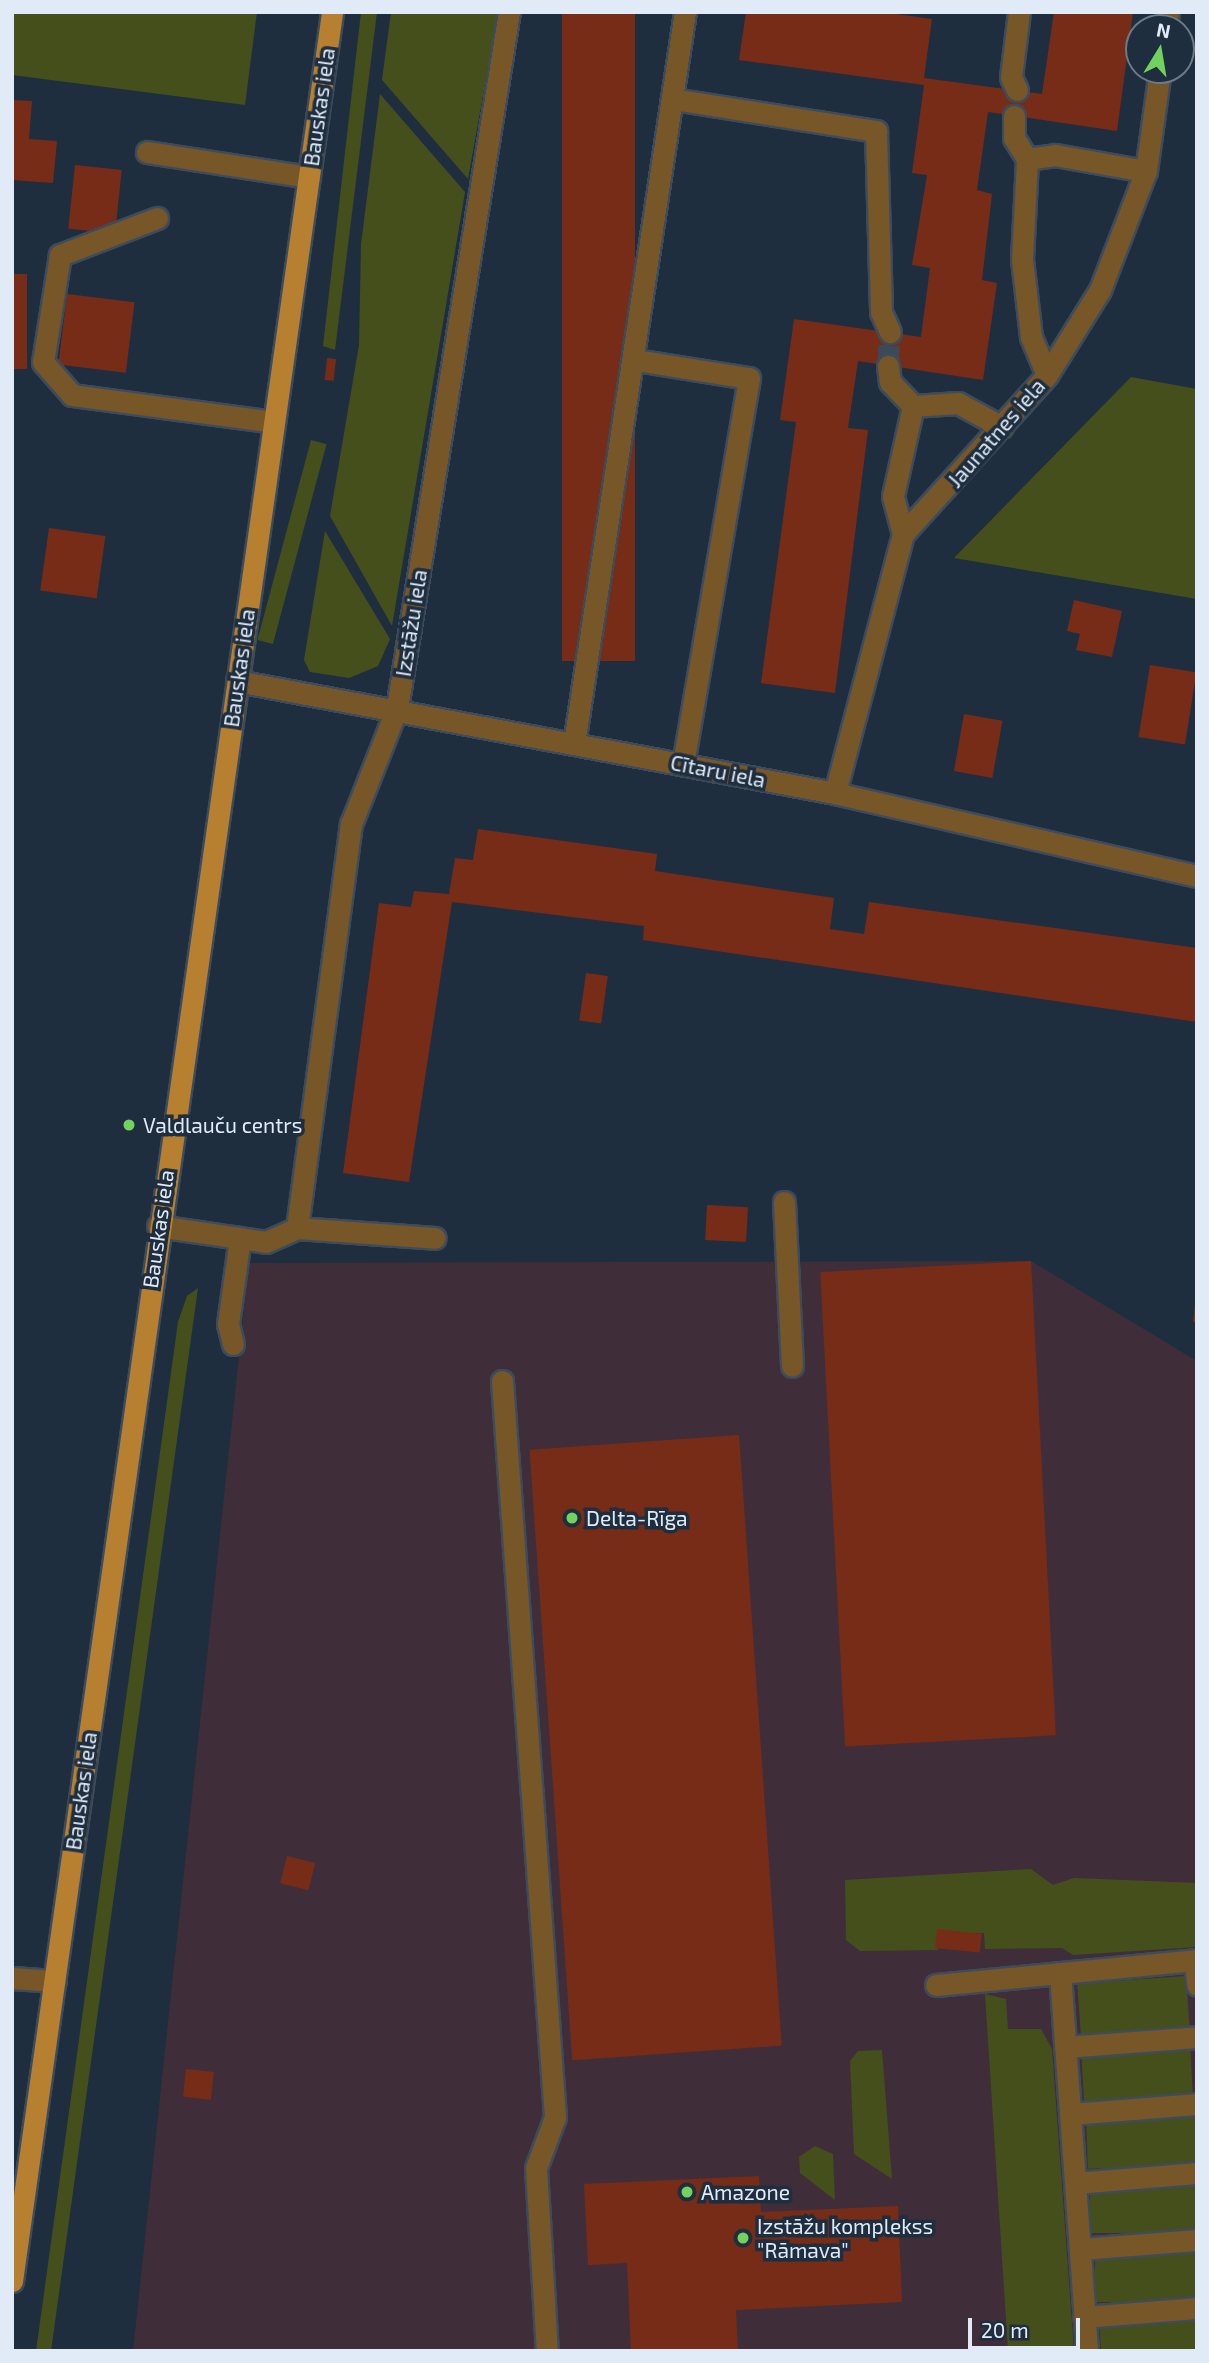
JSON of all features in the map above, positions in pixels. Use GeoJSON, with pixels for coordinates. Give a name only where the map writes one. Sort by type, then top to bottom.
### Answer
{"type":"FeatureCollection","features":[{"type":"Feature","properties":{"kind":"main road","name":"Bauskas iela"},"geometry":{"type":"LineString","coordinates":[[12,2281],[158,1226],[332,12]]}},
{"type":"Feature","properties":{"kind":"street","name":"Izstāžu iela"},"geometry":{"type":"LineString","coordinates":[[297,1228],[351,824],[397,708],[509,12]]}},
{"type":"Feature","properties":{"kind":"street"},"geometry":{"type":"LineString","coordinates":[[573,744],[636,360],[685,12]]}},
{"type":"Feature","properties":{"kind":"street"},"geometry":{"type":"LineString","coordinates":[[1017,90],[1011,77],[1019,12]]}},
{"type":"Feature","properties":{"kind":"street","name":"Jaunatnes iela"},"geometry":{"type":"LineString","coordinates":[[835,793],[903,534],[1002,428],[1047,375],[1100,290],[1146,171],[1158,84]]}},
{"type":"Feature","properties":{"kind":"street"},"geometry":{"type":"LineString","coordinates":[[673,99],[876,131],[881,312],[890,332]]}},
{"type":"Feature","properties":{"kind":"street"},"geometry":{"type":"LineString","coordinates":[[1014,116],[1014,138],[1027,159],[1022,259],[1031,337],[1047,375]]}},
{"type":"Feature","properties":{"kind":"street"},"geometry":{"type":"LineString","coordinates":[[147,152],[309,177]]}},
{"type":"Feature","properties":{"kind":"street"},"geometry":{"type":"LineString","coordinates":[[1027,159],[1055,155],[1146,171]]}},
{"type":"Feature","properties":{"kind":"street"},"geometry":{"type":"LineString","coordinates":[[157,218],[60,255],[43,362],[72,395],[274,422]]}},
{"type":"Feature","properties":{"kind":"street"},"geometry":{"type":"LineString","coordinates":[[636,360],[750,379],[683,764]]}},
{"type":"Feature","properties":{"kind":"street"},"geometry":{"type":"LineString","coordinates":[[888,366],[890,382],[912,406]]}},
{"type":"Feature","properties":{"kind":"street"},"geometry":{"type":"LineString","coordinates":[[912,406],[958,403],[1002,428]]}},
{"type":"Feature","properties":{"kind":"street"},"geometry":{"type":"LineString","coordinates":[[903,534],[893,496],[912,406]]}},
{"type":"Feature","properties":{"kind":"street","name":"Cītaru iela"},"geometry":{"type":"LineString","coordinates":[[237,681],[397,708],[835,793],[1197,876]]}},
{"type":"Feature","properties":{"kind":"street"},"geometry":{"type":"LineString","coordinates":[[785,1202],[792,1366]]}},
{"type":"Feature","properties":{"kind":"street"},"geometry":{"type":"LineString","coordinates":[[158,1226],[266,1242],[297,1228],[435,1238]]}},
{"type":"Feature","properties":{"kind":"street"},"geometry":{"type":"LineString","coordinates":[[233,1344],[228,1324],[240,1238]]}},
{"type":"Feature","properties":{"kind":"street"},"geometry":{"type":"LineString","coordinates":[[502,1381],[555,2117],[536,2168],[547,2351]]}},
{"type":"Feature","properties":{"kind":"street"},"geometry":{"type":"LineString","coordinates":[[936,1985],[1195,1960],[1196,1975]]}},
{"type":"Feature","properties":{"kind":"street"},"geometry":{"type":"LineString","coordinates":[[1060,1973],[1087,2351]]}},
{"type":"Feature","properties":{"kind":"street"},"geometry":{"type":"LineString","coordinates":[[12,1978],[55,1981]]}},
{"type":"Feature","properties":{"kind":"street"},"geometry":{"type":"LineString","coordinates":[[1065,2047],[1197,2037]]}},
{"type":"Feature","properties":{"kind":"street"},"geometry":{"type":"LineString","coordinates":[[1070,2114],[1197,2104]]}},
{"type":"Feature","properties":{"kind":"street"},"geometry":{"type":"LineString","coordinates":[[1075,2183],[1197,2173]]}},
{"type":"Feature","properties":{"kind":"street"},"geometry":{"type":"LineString","coordinates":[[1080,2249],[1197,2240]]}},
{"type":"Feature","properties":{"kind":"street"},"geometry":{"type":"LineString","coordinates":[[1084,2317],[1197,2308]]}},
{"type":"Feature","properties":{"kind":"shaded area"},"geometry":{"type":"Polygon","coordinates":[[[1031,1261],[1197,1361],[1197,2351],[133,2351],[249,1263],[1031,1261]]]}},
{"type":"Feature","properties":{"kind":"green space"},"geometry":{"type":"Polygon","coordinates":[[[12,12],[257,12],[245,105],[12,75],[12,12]]]}},
{"type":"Feature","properties":{"kind":"green space"},"geometry":{"type":"Polygon","coordinates":[[[361,12],[377,12],[335,350],[323,346],[361,12]]]}},
{"type":"Feature","properties":{"kind":"green space"},"geometry":{"type":"Polygon","coordinates":[[[391,12],[498,12],[468,179],[382,80],[391,12]]]}},
{"type":"Feature","properties":{"kind":"green space"},"geometry":{"type":"Polygon","coordinates":[[[380,94],[465,192],[392,626],[330,516],[359,345],[361,244],[380,94]]]}},
{"type":"Feature","properties":{"kind":"green space"},"geometry":{"type":"Polygon","coordinates":[[[1131,377],[1197,389],[1197,599],[954,558],[1131,377]]]}},
{"type":"Feature","properties":{"kind":"green space"},"geometry":{"type":"Polygon","coordinates":[[[311,440],[326,444],[273,644],[257,640],[311,440]]]}},
{"type":"Feature","properties":{"kind":"green space"},"geometry":{"type":"Polygon","coordinates":[[[325,531],[390,639],[378,666],[349,678],[310,672],[304,660],[325,531]]]}},
{"type":"Feature","properties":{"kind":"green space"},"geometry":{"type":"Polygon","coordinates":[[[198,1288],[51,2351],[36,2351],[178,1322],[187,1296],[198,1288]]]}},
{"type":"Feature","properties":{"kind":"green space"},"geometry":{"type":"Polygon","coordinates":[[[1031,1869],[1053,1885],[1074,1878],[1197,1883],[1197,1947],[1073,1955],[1062,1948],[985,1949],[984,1933],[937,1933],[938,1950],[860,1951],[846,1940],[845,1880],[1031,1869]]]}},
{"type":"Feature","properties":{"kind":"green space"},"geometry":{"type":"Polygon","coordinates":[[[1186,1976],[1190,2031],[1081,2038],[1077,1984],[1186,1976]]]}},
{"type":"Feature","properties":{"kind":"green space"},"geometry":{"type":"Polygon","coordinates":[[[985,1994],[1006,1999],[1008,2029],[1041,2029],[1052,2049],[1074,2351],[1008,2351],[985,1994]]]}},
{"type":"Feature","properties":{"kind":"green space"},"geometry":{"type":"Polygon","coordinates":[[[1190,2042],[1193,2096],[1084,2102],[1081,2048],[1190,2042]]]}},
{"type":"Feature","properties":{"kind":"green space"},"geometry":{"type":"Polygon","coordinates":[[[882,2050],[892,2179],[854,2154],[850,2061],[858,2051],[882,2050]]]}},
{"type":"Feature","properties":{"kind":"green space"},"geometry":{"type":"Polygon","coordinates":[[[1195,2111],[1197,2165],[1088,2169],[1086,2115],[1195,2111]]]}},
{"type":"Feature","properties":{"kind":"green space"},"geometry":{"type":"Polygon","coordinates":[[[815,2146],[833,2154],[835,2200],[800,2173],[799,2157],[815,2146]]]}},
{"type":"Feature","properties":{"kind":"green space"},"geometry":{"type":"Polygon","coordinates":[[[1090,2178],[1197,2178],[1197,2233],[1090,2233],[1090,2178]]]}},
{"type":"Feature","properties":{"kind":"green space"},"geometry":{"type":"Polygon","coordinates":[[[1095,2246],[1197,2246],[1197,2302],[1095,2302],[1095,2246]]]}},
{"type":"Feature","properties":{"kind":"green space"},"geometry":{"type":"Polygon","coordinates":[[[1197,2315],[1197,2351],[1101,2351],[1099,2321],[1197,2315]]]}},
{"type":"Feature","properties":{"kind":"building"},"geometry":{"type":"Polygon","coordinates":[[[562,12],[635,12],[635,661],[562,661],[562,12]]]}},
{"type":"Feature","properties":{"kind":"building"},"geometry":{"type":"Polygon","coordinates":[[[746,12],[882,12],[932,19],[924,78],[1042,94],[1054,12],[1133,12],[1125,14],[1125,72],[1117,131],[988,112],[977,190],[992,194],[982,280],[997,283],[983,380],[858,361],[848,428],[868,430],[835,693],[761,683],[796,422],[780,420],[794,319],[921,337],[930,268],[912,265],[927,175],[912,173],[924,85],[739,60],[746,12]]]}},
{"type":"Feature","properties":{"kind":"building"},"geometry":{"type":"Polygon","coordinates":[[[12,100],[32,101],[29,139],[57,141],[53,183],[12,180],[12,100]]]}},
{"type":"Feature","properties":{"kind":"building"},"geometry":{"type":"Polygon","coordinates":[[[75,165],[122,170],[115,234],[68,229],[75,165]]]}},
{"type":"Feature","properties":{"kind":"building"},"geometry":{"type":"Polygon","coordinates":[[[12,274],[27,274],[27,369],[12,369],[12,274]]]}},
{"type":"Feature","properties":{"kind":"building"},"geometry":{"type":"Polygon","coordinates":[[[67,294],[134,302],[126,373],[58,364],[67,294]]]}},
{"type":"Feature","properties":{"kind":"building"},"geometry":{"type":"Polygon","coordinates":[[[327,358],[336,359],[334,381],[325,380],[327,358]]]}},
{"type":"Feature","properties":{"kind":"building"},"geometry":{"type":"Polygon","coordinates":[[[49,528],[105,536],[97,598],[40,590],[49,528]]]}},
{"type":"Feature","properties":{"kind":"building"},"geometry":{"type":"Polygon","coordinates":[[[1074,600],[1122,611],[1112,657],[1076,650],[1080,634],[1067,631],[1074,600]]]}},
{"type":"Feature","properties":{"kind":"building"},"geometry":{"type":"Polygon","coordinates":[[[1150,665],[1196,672],[1185,744],[1139,737],[1150,665]]]}},
{"type":"Feature","properties":{"kind":"building"},"geometry":{"type":"Polygon","coordinates":[[[964,714],[1002,721],[992,778],[954,771],[964,714]]]}},
{"type":"Feature","properties":{"kind":"building"},"geometry":{"type":"Polygon","coordinates":[[[478,829],[657,854],[655,871],[834,898],[830,929],[864,934],[869,902],[1197,948],[1197,1022],[643,940],[644,926],[452,902],[409,1182],[343,1173],[379,903],[411,907],[414,891],[449,894],[455,858],[473,860],[478,829]]]}},
{"type":"Feature","properties":{"kind":"building"},"geometry":{"type":"Polygon","coordinates":[[[586,973],[608,976],[601,1024],[579,1021],[586,973]]]}},
{"type":"Feature","properties":{"kind":"building"},"geometry":{"type":"Polygon","coordinates":[[[707,1205],[748,1207],[746,1242],[705,1240],[707,1205]]]}},
{"type":"Feature","properties":{"kind":"building"},"geometry":{"type":"Polygon","coordinates":[[[1031,1261],[1056,1735],[845,1746],[820,1272],[1031,1261]]]}},
{"type":"Feature","properties":{"kind":"building"},"geometry":{"type":"Polygon","coordinates":[[[1195,1304],[1197,1322],[1193,1322],[1195,1304]]]}},
{"type":"Feature","properties":{"kind":"building"},"geometry":{"type":"Polygon","coordinates":[[[739,1435],[782,2046],[572,2060],[530,1450],[739,1435]]]}},
{"type":"Feature","properties":{"kind":"building"},"geometry":{"type":"Polygon","coordinates":[[[287,1856],[315,1863],[308,1890],[280,1883],[287,1856]]]}},
{"type":"Feature","properties":{"kind":"building"},"geometry":{"type":"Polygon","coordinates":[[[937,1929],[982,1934],[980,1953],[935,1948],[937,1929]]]}},
{"type":"Feature","properties":{"kind":"building"},"geometry":{"type":"Polygon","coordinates":[[[186,2069],[214,2072],[211,2100],[183,2097],[186,2069]]]}},
{"type":"Feature","properties":{"kind":"building","name":"Izstāžu komplekss \"Rāmava\""},"geometry":{"type":"Polygon","coordinates":[[[759,2176],[761,2212],[898,2206],[902,2302],[736,2310],[738,2351],[631,2351],[627,2263],[588,2265],[584,2184],[759,2176]]]}},
{"type":"Feature","properties":{"kind":"tunnel"},"geometry":{"type":"LineString","coordinates":[[888,366],[890,332]]}},
{"type":"Feature","properties":{"kind":"place","name":"Valdlauču centrs"},"geometry":{"type":"Point","coordinates":[129,1125]}},
{"type":"Feature","properties":{"kind":"place","name":"Delta-Rīga"},"geometry":{"type":"Point","coordinates":[572,1518]}},
{"type":"Feature","properties":{"kind":"place","name":"Amazone"},"geometry":{"type":"Point","coordinates":[687,2192]}},
{"type":"Feature","properties":{"kind":"place","name":"Izstāžu komplekss \"Rāmava\""},"geometry":{"type":"Point","coordinates":[743,2238]}}]}
